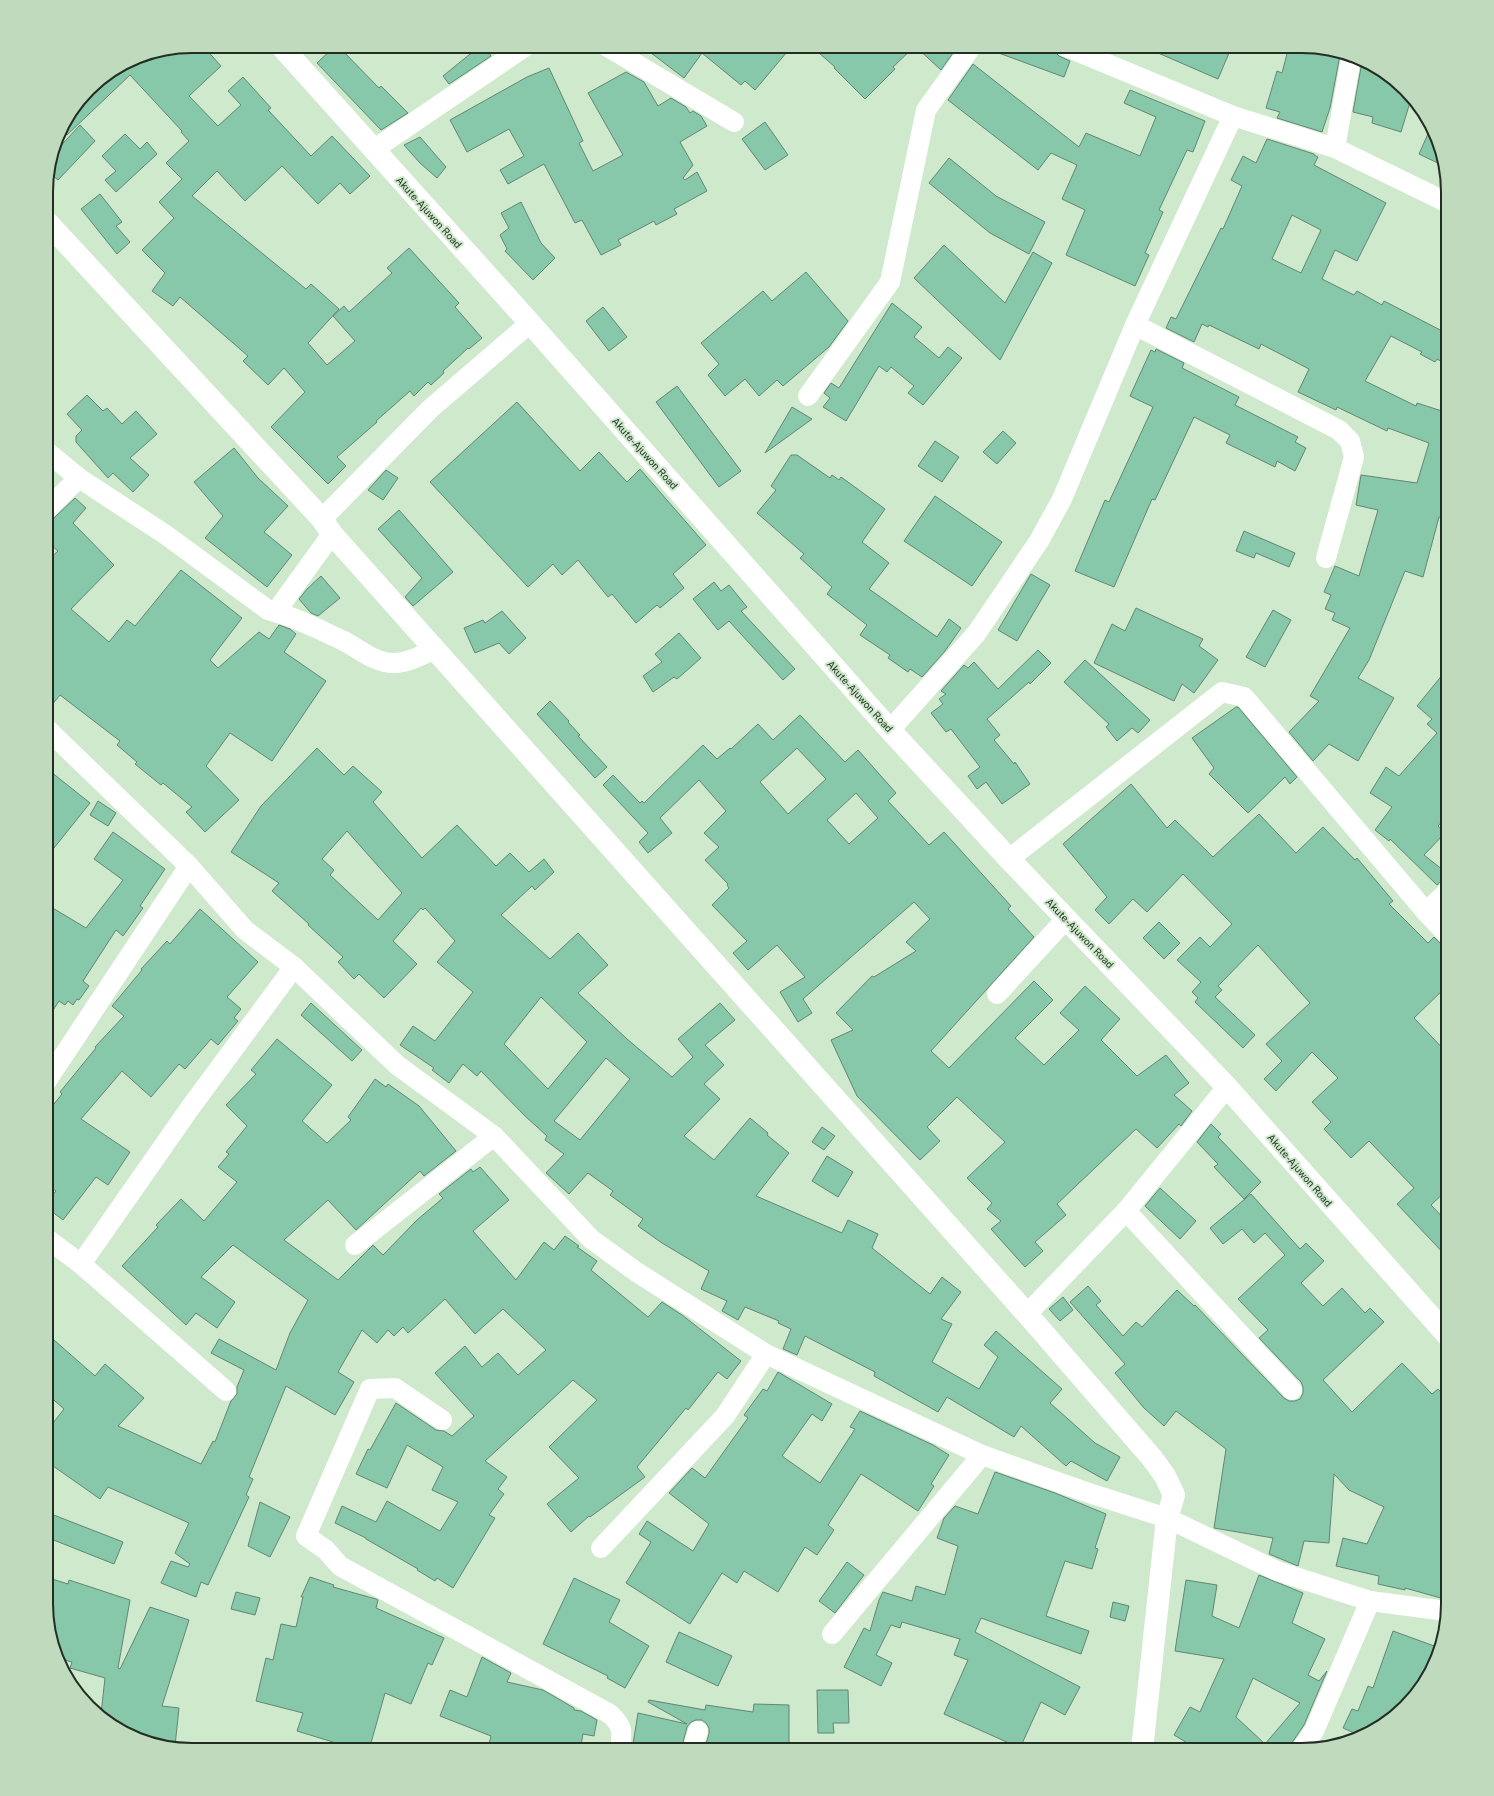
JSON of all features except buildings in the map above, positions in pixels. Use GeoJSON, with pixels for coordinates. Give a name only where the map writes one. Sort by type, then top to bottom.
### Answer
{"type":"FeatureCollection","features":[{"type":"Feature","properties":{"kind":"street","name":"Akute-Ajuwon Road"},"geometry":{"type":"LineString","coordinates":[[287,53],[530,323],[890,730],[1009,859],[1227,1086],[1441,1328]]}},
{"type":"Feature","properties":{"kind":"street"},"geometry":{"type":"LineString","coordinates":[[373,150],[516,53]]}},
{"type":"Feature","properties":{"kind":"street"},"geometry":{"type":"LineString","coordinates":[[618,53],[734,122]]}},
{"type":"Feature","properties":{"kind":"street"},"geometry":{"type":"LineString","coordinates":[[808,396],[890,282],[926,110],[967,53]]}},
{"type":"Feature","properties":{"kind":"street"},"geometry":{"type":"LineString","coordinates":[[1088,53],[1233,116],[1334,148],[1441,200]]}},
{"type":"Feature","properties":{"kind":"street"},"geometry":{"type":"LineString","coordinates":[[1334,148],[1350,61]]}},
{"type":"Feature","properties":{"kind":"street"},"geometry":{"type":"LineString","coordinates":[[890,730],[976,634],[1039,541],[1062,499],[1135,325],[1233,116]]}},
{"type":"Feature","properties":{"kind":"street"},"geometry":{"type":"LineString","coordinates":[[53,229],[327,526],[1027,1314],[1152,1458],[1165,1476],[1174,1495],[1167,1518],[1143,1743]]}},
{"type":"Feature","properties":{"kind":"street"},"geometry":{"type":"LineString","coordinates":[[279,613],[280,606],[327,526],[430,409],[530,323]]}},
{"type":"Feature","properties":{"kind":"street"},"geometry":{"type":"LineString","coordinates":[[1135,325],[1339,430],[1350,441],[1354,457],[1326,558]]}},
{"type":"Feature","properties":{"kind":"street"},"geometry":{"type":"LineString","coordinates":[[53,457],[79,478],[166,535],[268,610],[279,613],[343,640],[383,663],[394,664],[406,661],[435,649]]}},
{"type":"Feature","properties":{"kind":"street"},"geometry":{"type":"LineString","coordinates":[[53,503],[79,478]]}},
{"type":"Feature","properties":{"kind":"street"},"geometry":{"type":"LineString","coordinates":[[1009,859],[1222,692],[1244,697],[1426,912],[1441,928]]}},
{"type":"Feature","properties":{"kind":"street"},"geometry":{"type":"LineString","coordinates":[[53,735],[189,866],[245,930],[294,967],[397,1064],[494,1136],[590,1239],[638,1273],[766,1354],[982,1455],[1083,1491],[1167,1518],[1277,1571],[1370,1601],[1441,1610]]}},
{"type":"Feature","properties":{"kind":"street"},"geometry":{"type":"LineString","coordinates":[[53,1071],[189,866]]}},
{"type":"Feature","properties":{"kind":"street"},"geometry":{"type":"LineString","coordinates":[[1426,912],[1441,898]]}},
{"type":"Feature","properties":{"kind":"street"},"geometry":{"type":"LineString","coordinates":[[997,994],[1066,919]]}},
{"type":"Feature","properties":{"kind":"street"},"geometry":{"type":"LineString","coordinates":[[81,1264],[190,1108],[294,967]]}},
{"type":"Feature","properties":{"kind":"street"},"geometry":{"type":"LineString","coordinates":[[1027,1314],[1126,1211],[1227,1086]]}},
{"type":"Feature","properties":{"kind":"street"},"geometry":{"type":"LineString","coordinates":[[355,1245],[494,1136]]}},
{"type":"Feature","properties":{"kind":"street"},"geometry":{"type":"LineString","coordinates":[[1126,1211],[1292,1390]]}},
{"type":"Feature","properties":{"kind":"street"},"geometry":{"type":"LineString","coordinates":[[53,1243],[81,1264],[226,1391]]}},
{"type":"Feature","properties":{"kind":"street"},"geometry":{"type":"LineString","coordinates":[[601,1548],[725,1416],[766,1354]]}},
{"type":"Feature","properties":{"kind":"street"},"geometry":{"type":"LineString","coordinates":[[442,1420],[395,1388],[370,1389],[306,1536],[326,1550],[340,1566],[610,1714],[622,1729],[621,1743]]}},
{"type":"Feature","properties":{"kind":"street"},"geometry":{"type":"LineString","coordinates":[[832,1634],[982,1455]]}},
{"type":"Feature","properties":{"kind":"street"},"geometry":{"type":"LineString","coordinates":[[1306,1743],[1314,1731],[1370,1601]]}},
{"type":"Feature","properties":{"kind":"street"},"geometry":{"type":"LineString","coordinates":[[694,1743],[698,1731]]}}]}
